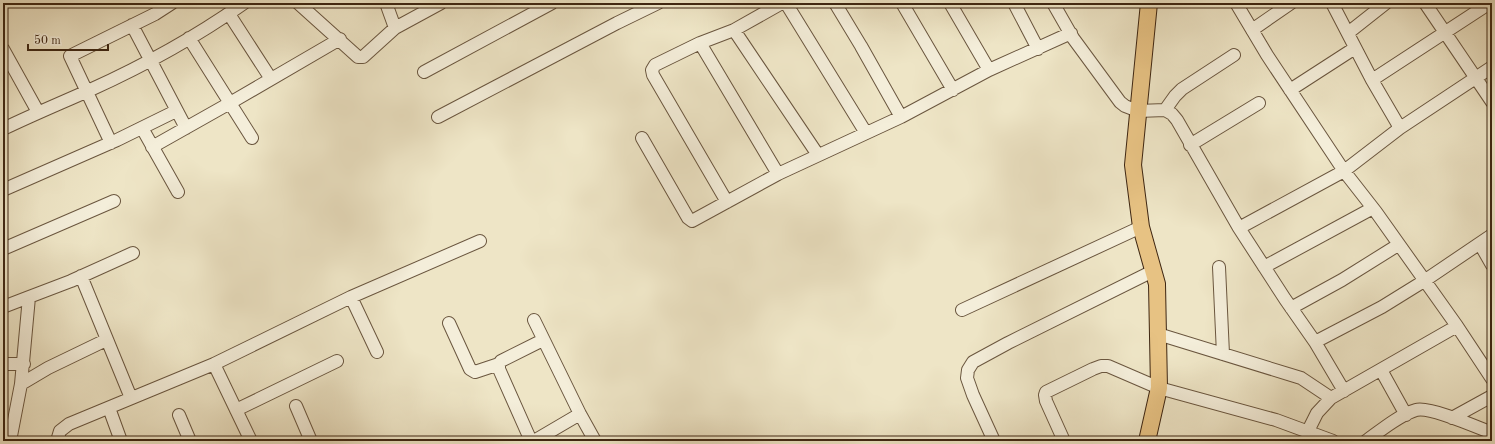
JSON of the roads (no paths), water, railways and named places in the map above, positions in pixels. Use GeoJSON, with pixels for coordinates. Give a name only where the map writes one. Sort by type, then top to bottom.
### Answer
{"type":"FeatureCollection","features":[{"type":"Feature","properties":{"kind":"main road"},"geometry":{"type":"LineString","coordinates":[[1147,441],[1159,388],[1156,284],[1140,227],[1133,165],[1149,3]]}},
{"type":"Feature","properties":{"kind":"street"},"geometry":{"type":"LineString","coordinates":[[111,143],[70,56],[154,14],[172,3]]}},
{"type":"Feature","properties":{"kind":"street"},"geometry":{"type":"LineString","coordinates":[[3,129],[38,112],[86,92],[150,60],[229,14],[244,3]]}},
{"type":"Feature","properties":{"kind":"street"},"geometry":{"type":"LineString","coordinates":[[298,3],[340,39],[358,57],[363,57],[389,33],[441,3]]}},
{"type":"Feature","properties":{"kind":"street"},"geometry":{"type":"LineString","coordinates":[[386,3],[389,33]]}},
{"type":"Feature","properties":{"kind":"street"},"geometry":{"type":"LineString","coordinates":[[424,72],[552,3]]}},
{"type":"Feature","properties":{"kind":"street"},"geometry":{"type":"LineString","coordinates":[[438,117],[658,3]]}},
{"type":"Feature","properties":{"kind":"street"},"geometry":{"type":"LineString","coordinates":[[728,202],[653,75],[652,70],[655,65],[700,43],[734,30],[782,3]]}},
{"type":"Feature","properties":{"kind":"street"},"geometry":{"type":"LineString","coordinates":[[786,3],[866,133]]}},
{"type":"Feature","properties":{"kind":"street"},"geometry":{"type":"LineString","coordinates":[[835,3],[901,117]]}},
{"type":"Feature","properties":{"kind":"street"},"geometry":{"type":"LineString","coordinates":[[902,3],[953,90]]}},
{"type":"Feature","properties":{"kind":"street"},"geometry":{"type":"LineString","coordinates":[[950,3],[989,70]]}},
{"type":"Feature","properties":{"kind":"street"},"geometry":{"type":"LineString","coordinates":[[1014,3],[1038,49]]}},
{"type":"Feature","properties":{"kind":"street"},"geometry":{"type":"LineString","coordinates":[[1053,3],[1071,33],[1116,98],[1125,106],[1138,111],[1165,110],[1172,114],[1177,120],[1239,228],[1315,342],[1344,391]]}},
{"type":"Feature","properties":{"kind":"street"},"geometry":{"type":"LineString","coordinates":[[1236,3],[1290,90],[1344,171],[1424,281],[1492,379]]}},
{"type":"Feature","properties":{"kind":"street"},"geometry":{"type":"LineString","coordinates":[[1252,30],[1291,3]]}},
{"type":"Feature","properties":{"kind":"street"},"geometry":{"type":"LineString","coordinates":[[1332,3],[1372,80],[1400,128]]}},
{"type":"Feature","properties":{"kind":"street"},"geometry":{"type":"LineString","coordinates":[[1348,33],[1386,3]]}},
{"type":"Feature","properties":{"kind":"street"},"geometry":{"type":"LineString","coordinates":[[1425,3],[1492,102]]}},
{"type":"Feature","properties":{"kind":"street"},"geometry":{"type":"LineString","coordinates":[[1372,80],[1490,3]]}},
{"type":"Feature","properties":{"kind":"street"},"geometry":{"type":"LineString","coordinates":[[229,14],[271,79]]}},
{"type":"Feature","properties":{"kind":"street"},"geometry":{"type":"LineString","coordinates":[[132,25],[186,128]]}},
{"type":"Feature","properties":{"kind":"street"},"geometry":{"type":"LineString","coordinates":[[734,30],[818,155]]}},
{"type":"Feature","properties":{"kind":"street"},"geometry":{"type":"LineString","coordinates":[[642,138],[690,220],[695,221],[778,174],[901,117],[989,70],[1071,33]]}},
{"type":"Feature","properties":{"kind":"street"},"geometry":{"type":"LineString","coordinates":[[189,38],[252,138]]}},
{"type":"Feature","properties":{"kind":"street"},"geometry":{"type":"LineString","coordinates":[[152,147],[230,104],[340,39]]}},
{"type":"Feature","properties":{"kind":"street"},"geometry":{"type":"LineString","coordinates":[[700,43],[778,174]]}},
{"type":"Feature","properties":{"kind":"street"},"geometry":{"type":"LineString","coordinates":[[1290,90],[1355,48]]}},
{"type":"Feature","properties":{"kind":"street"},"geometry":{"type":"LineString","coordinates":[[3,49],[8,71],[38,112]]}},
{"type":"Feature","properties":{"kind":"street"},"geometry":{"type":"LineString","coordinates":[[1165,110],[1182,89],[1234,55]]}},
{"type":"Feature","properties":{"kind":"street"},"geometry":{"type":"LineString","coordinates":[[1239,228],[1344,171],[1400,128],[1492,67]]}},
{"type":"Feature","properties":{"kind":"street"},"geometry":{"type":"LineString","coordinates":[[1190,145],[1259,103]]}},
{"type":"Feature","properties":{"kind":"street"},"geometry":{"type":"LineString","coordinates":[[3,190],[111,143],[176,111]]}},
{"type":"Feature","properties":{"kind":"street"},"geometry":{"type":"LineString","coordinates":[[142,128],[178,192]]}},
{"type":"Feature","properties":{"kind":"street"},"geometry":{"type":"LineString","coordinates":[[3,249],[114,201]]}},
{"type":"Feature","properties":{"kind":"street"},"geometry":{"type":"LineString","coordinates":[[1264,267],[1372,208]]}},
{"type":"Feature","properties":{"kind":"street"},"geometry":{"type":"LineString","coordinates":[[962,310],[1140,227]]}},
{"type":"Feature","properties":{"kind":"street"},"geometry":{"type":"LineString","coordinates":[[1315,342],[1382,307],[1424,281],[1492,235]]}},
{"type":"Feature","properties":{"kind":"street"},"geometry":{"type":"LineString","coordinates":[[57,441],[60,431],[69,424],[214,364],[351,297],[480,241]]}},
{"type":"Feature","properties":{"kind":"street"},"geometry":{"type":"LineString","coordinates":[[1480,244],[1492,265]]}},
{"type":"Feature","properties":{"kind":"street"},"geometry":{"type":"LineString","coordinates":[[1291,308],[1342,280],[1398,245]]}},
{"type":"Feature","properties":{"kind":"street"},"geometry":{"type":"LineString","coordinates":[[3,307],[81,276],[133,253]]}},
{"type":"Feature","properties":{"kind":"street"},"geometry":{"type":"LineString","coordinates":[[1219,267],[1223,354]]}},
{"type":"Feature","properties":{"kind":"street"},"geometry":{"type":"LineString","coordinates":[[994,441],[967,378],[968,370],[973,362],[1153,271]]}},
{"type":"Feature","properties":{"kind":"street"},"geometry":{"type":"LineString","coordinates":[[81,276],[131,398]]}},
{"type":"Feature","properties":{"kind":"street"},"geometry":{"type":"LineString","coordinates":[[10,441],[24,364],[29,297]]}},
{"type":"Feature","properties":{"kind":"street"},"geometry":{"type":"LineString","coordinates":[[351,297],[377,352]]}},
{"type":"Feature","properties":{"kind":"street"},"geometry":{"type":"LineString","coordinates":[[534,320],[580,414],[595,441]]}},
{"type":"Feature","properties":{"kind":"street"},"geometry":{"type":"LineString","coordinates":[[449,323],[470,369],[475,372],[499,364],[501,361],[543,340]]}},
{"type":"Feature","properties":{"kind":"street"},"geometry":{"type":"LineString","coordinates":[[1308,431],[1317,413],[1331,398],[1456,326]]}},
{"type":"Feature","properties":{"kind":"street"},"geometry":{"type":"LineString","coordinates":[[1158,334],[1301,378],[1331,398]]}},
{"type":"Feature","properties":{"kind":"street"},"geometry":{"type":"LineString","coordinates":[[21,384],[48,368],[106,340]]}},
{"type":"Feature","properties":{"kind":"street"},"geometry":{"type":"LineString","coordinates":[[236,410],[337,361]]}},
{"type":"Feature","properties":{"kind":"street"},"geometry":{"type":"LineString","coordinates":[[3,364],[24,364]]}},
{"type":"Feature","properties":{"kind":"street"},"geometry":{"type":"LineString","coordinates":[[214,364],[251,441]]}},
{"type":"Feature","properties":{"kind":"street"},"geometry":{"type":"LineString","coordinates":[[499,364],[499,369],[532,441],[580,414]]}},
{"type":"Feature","properties":{"kind":"street"},"geometry":{"type":"LineString","coordinates":[[1064,441],[1045,395],[1049,389],[1100,366],[1108,366],[1159,388],[1276,420],[1333,441]]}},
{"type":"Feature","properties":{"kind":"street"},"geometry":{"type":"LineString","coordinates":[[1381,370],[1406,415]]}},
{"type":"Feature","properties":{"kind":"street"},"geometry":{"type":"LineString","coordinates":[[1452,418],[1492,396]]}},
{"type":"Feature","properties":{"kind":"street"},"geometry":{"type":"LineString","coordinates":[[296,406],[311,441]]}},
{"type":"Feature","properties":{"kind":"street"},"geometry":{"type":"LineString","coordinates":[[109,408],[121,441]]}},
{"type":"Feature","properties":{"kind":"street"},"geometry":{"type":"LineString","coordinates":[[1366,441],[1406,415],[1413,411],[1422,409],[1452,418],[1492,433]]}},
{"type":"Feature","properties":{"kind":"street"},"geometry":{"type":"LineString","coordinates":[[179,415],[190,441]]}}]}
